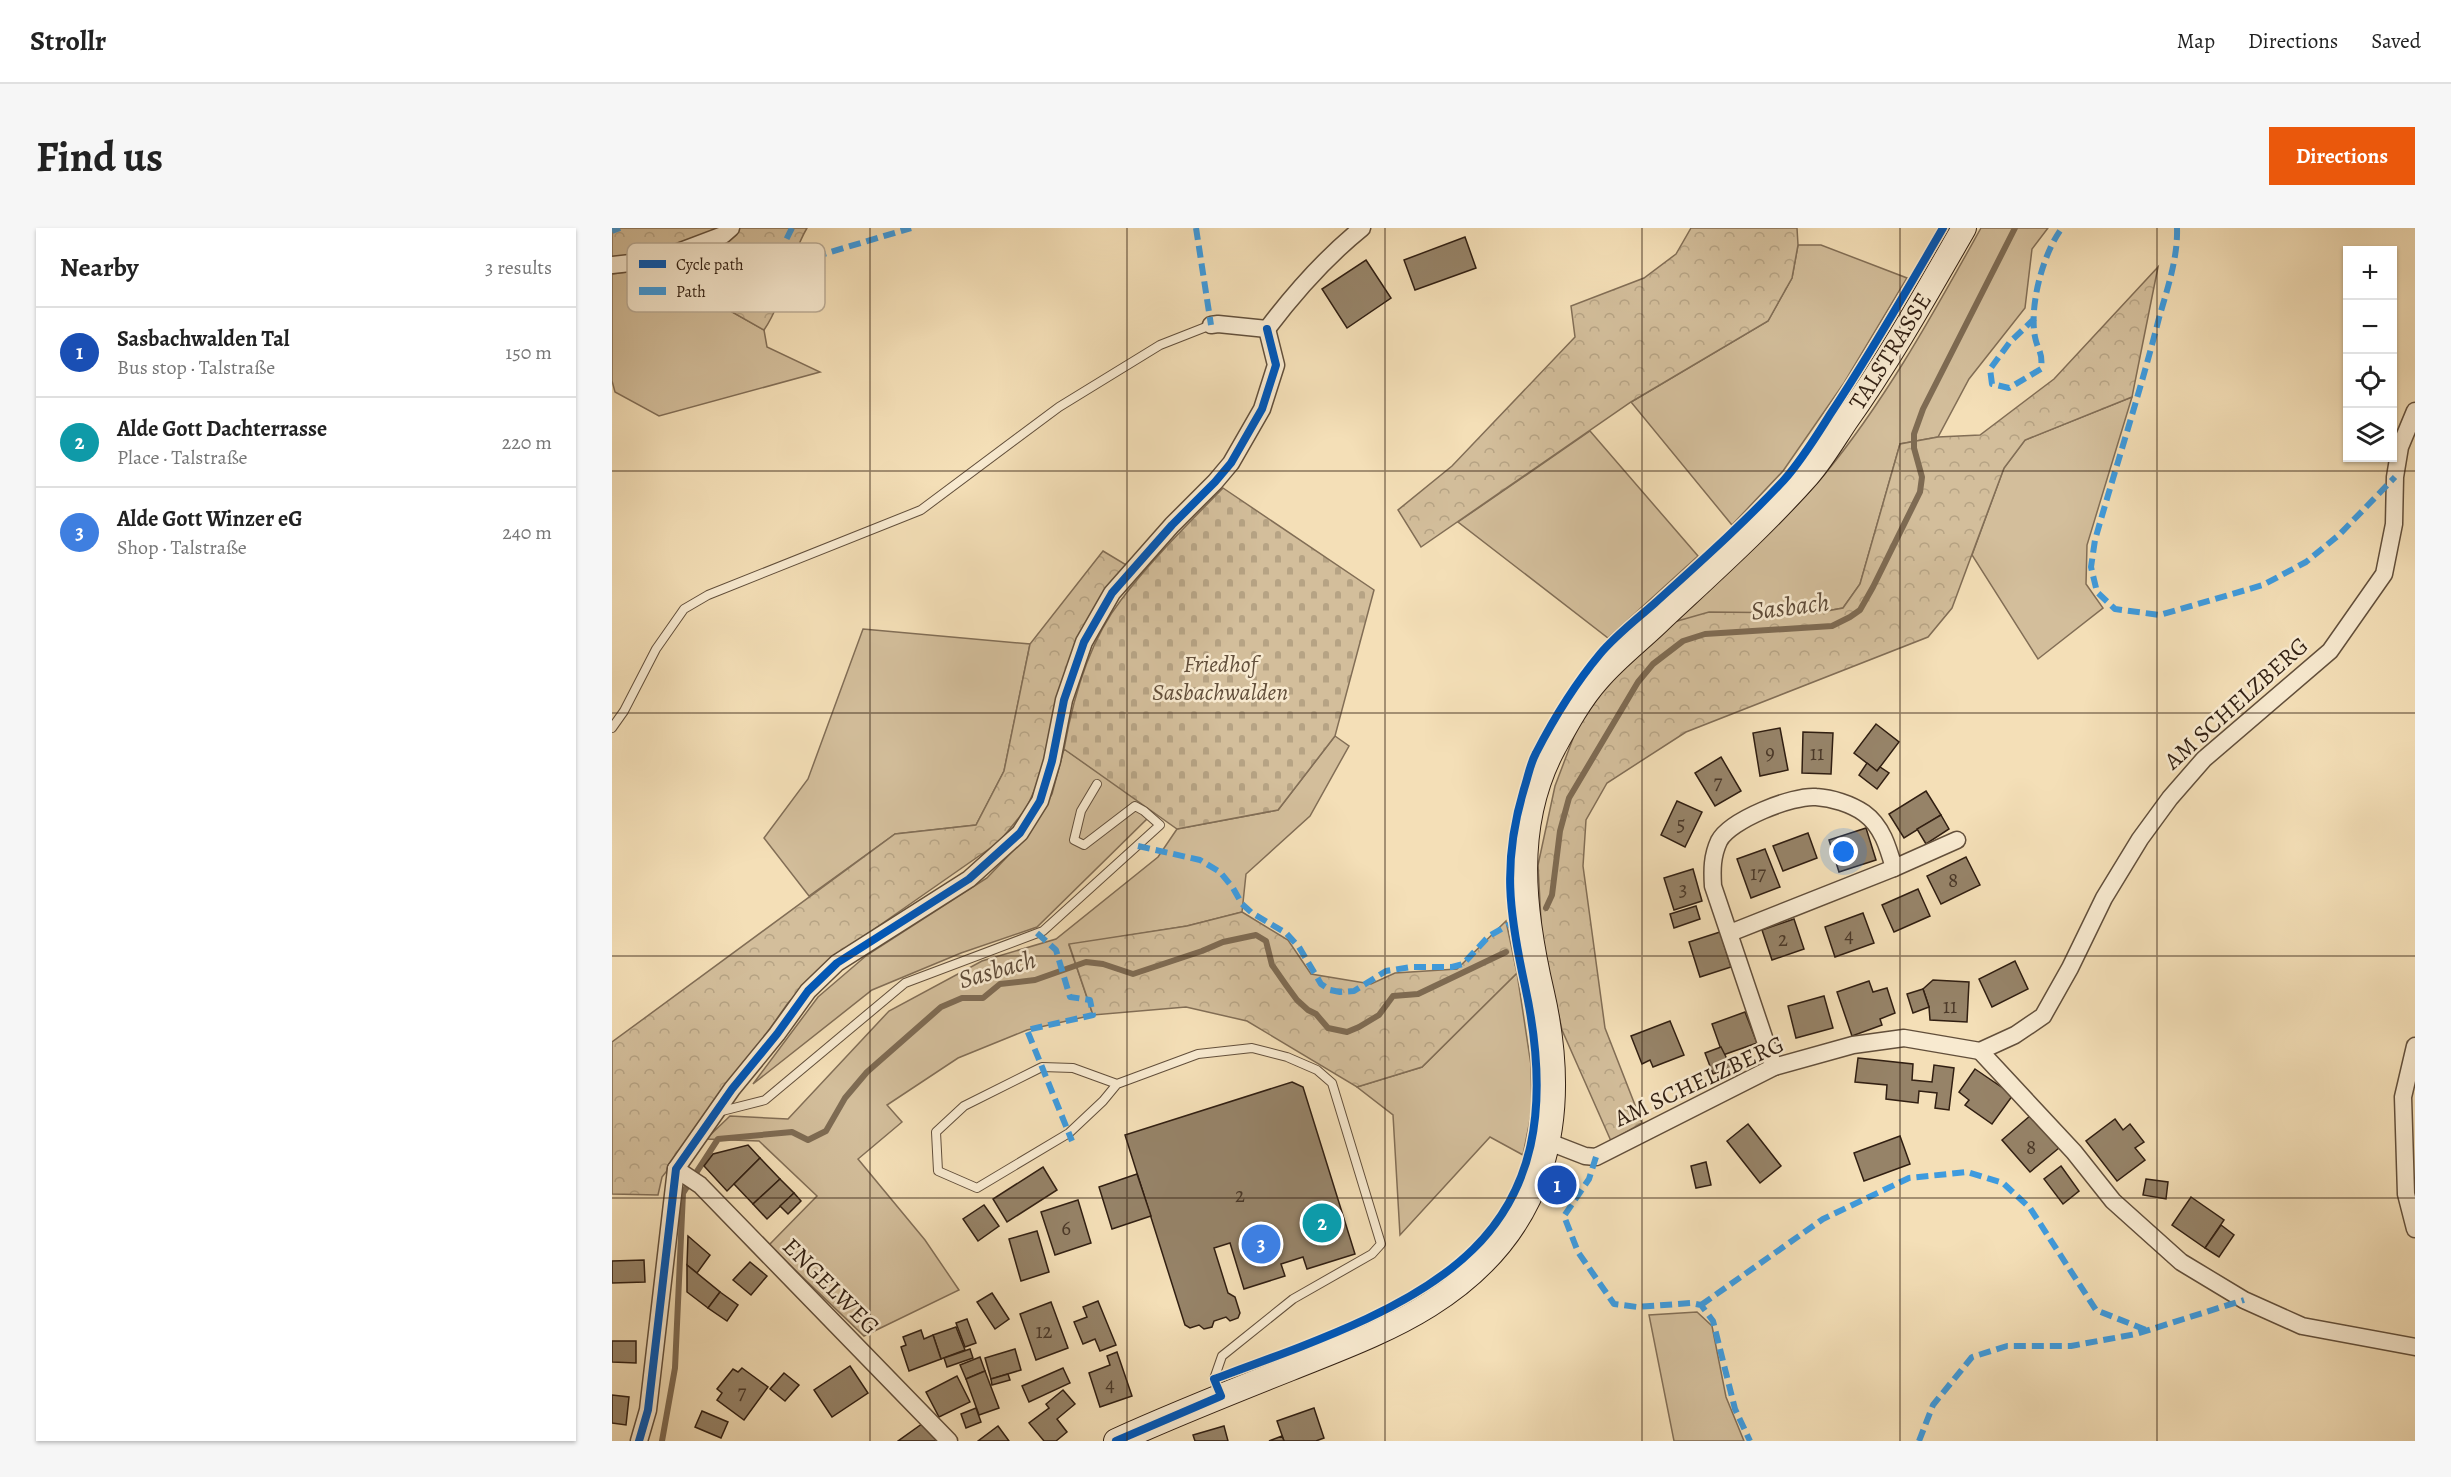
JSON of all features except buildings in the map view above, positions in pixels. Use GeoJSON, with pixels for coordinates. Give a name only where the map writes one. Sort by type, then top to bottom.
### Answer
{"type":"FeatureCollection","features":[{"type":"Feature","properties":{"kind":"main road","name":"TALSTRASSE"},"geometry":{"type":"LineString","coordinates":[[1116,1441],[1363,1338],[1405,1318],[1454,1287],[1491,1253],[1508,1231],[1531,1194],[1542,1168],[1554,1110],[1554,1071],[1547,1014],[1533,954],[1524,888],[1526,832],[1545,764],[1596,680],[1764,522],[1811,471],[1882,370],[1964,228]]}},
{"type":"Feature","properties":{"kind":"street"},"geometry":{"type":"LineString","coordinates":[[702,243],[723,235],[731,228]]}},
{"type":"Feature","properties":{"kind":"street"},"geometry":{"type":"LineString","coordinates":[[1267,329],[1307,280],[1341,245],[1362,228]]}},
{"type":"Feature","properties":{"kind":"street"},"geometry":{"type":"LineString","coordinates":[[612,265],[627,263]]}},
{"type":"Feature","properties":{"kind":"street"},"geometry":{"type":"LineString","coordinates":[[1211,325],[1267,329]]}},
{"type":"Feature","properties":{"kind":"street"},"geometry":{"type":"LineString","coordinates":[[639,1441],[648,1410],[676,1169],[715,1113],[808,991],[837,963],[969,879],[1020,833],[1040,801],[1052,761],[1064,700],[1084,642],[1112,593],[1172,525],[1226,469],[1262,409],[1276,365],[1267,329]]}},
{"type":"Feature","properties":{"kind":"street","name":"AM SCHELZBERG"},"geometry":{"type":"LineString","coordinates":[[1549,1142],[1585,1156],[1596,1157],[1774,1067],[1852,1045],[1904,1038],[1980,1051],[2015,1035],[2043,1016],[2070,968],[2104,898],[2140,839],[2170,798],[2205,759],[2330,651],[2384,574],[2394,524],[2395,477],[2400,447],[2415,411]]}},
{"type":"Feature","properties":{"kind":"street"},"geometry":{"type":"LineString","coordinates":[[1774,1067],[1713,886],[1712,862],[1720,840],[1735,825],[1754,814],[1815,796],[1845,803],[1865,814],[1884,836],[1894,868]]}},
{"type":"Feature","properties":{"kind":"street"},"geometry":{"type":"LineString","coordinates":[[1730,933],[1894,868],[1957,840]]}},
{"type":"Feature","properties":{"kind":"street"},"geometry":{"type":"LineString","coordinates":[[2415,1046],[2403,1097],[2406,1194],[2415,1230]]}},
{"type":"Feature","properties":{"kind":"street"},"geometry":{"type":"LineString","coordinates":[[1980,1051],[2074,1152],[2113,1201],[2181,1262],[2244,1300],[2302,1326],[2415,1347]]}},
{"type":"Feature","properties":{"kind":"street","name":"ENGELWEG"},"geometry":{"type":"LineString","coordinates":[[676,1169],[700,1185],[949,1441]]}},
{"type":"Feature","properties":{"kind":"lane"},"geometry":{"type":"LineString","coordinates":[[612,728],[624,711],[656,649],[684,609],[708,595],[921,510],[1059,407],[1160,345],[1211,325]]}},
{"type":"Feature","properties":{"kind":"lane"},"geometry":{"type":"LineString","coordinates":[[715,1113],[765,1100],[904,983],[1043,932],[1160,825],[1135,806],[1084,844],[1074,840],[1081,811],[1097,784]]}},
{"type":"Feature","properties":{"kind":"lane"},"geometry":{"type":"LineString","coordinates":[[1117,1084],[1073,1068],[1042,1067],[964,1106],[936,1132],[938,1171],[977,1188],[1069,1133],[1103,1101],[1117,1084],[1197,1054],[1251,1048],[1287,1057],[1317,1070],[1332,1083],[1382,1244],[1372,1254],[1293,1299],[1222,1356],[1214,1379],[1221,1396]]}},
{"type":"Feature","properties":{"kind":"green space"},"geometry":{"type":"Polygon","coordinates":[[[612,228],[807,228],[800,243],[705,243],[703,235],[681,243],[627,243],[627,256],[612,258],[612,228]]]}},
{"type":"Feature","properties":{"kind":"green space"},"geometry":{"type":"Polygon","coordinates":[[[1691,228],[1797,228],[1798,245],[1792,278],[1768,321],[1631,402],[1421,547],[1398,510],[1452,466],[1575,337],[1571,306],[1644,278],[1676,254],[1691,228]]]}},
{"type":"Feature","properties":{"kind":"green space"},"geometry":{"type":"Polygon","coordinates":[[[1981,228],[2048,228],[2032,249],[2025,308],[1969,379],[1938,437],[1900,444],[1860,584],[1843,608],[1816,613],[1674,622],[1789,514],[1847,446],[1889,386],[1981,228]]]}},
{"type":"Feature","properties":{"kind":"green space"},"geometry":{"type":"Polygon","coordinates":[[[1798,245],[1821,245],[1907,278],[1844,383],[1783,471],[1732,525],[1631,402],[1768,321],[1792,278],[1798,245]]]}},
{"type":"Feature","properties":{"kind":"green space"},"geometry":{"type":"Polygon","coordinates":[[[2158,267],[2132,397],[2025,440],[2004,468],[1952,608],[1928,637],[1686,732],[1607,783],[1586,820],[1583,866],[1605,1028],[1642,1123],[1611,1141],[1562,1030],[1542,940],[1538,865],[1555,786],[1577,728],[1605,687],[1674,622],[1709,612],[1816,613],[1843,608],[1860,584],[1900,444],[1938,437],[1980,435],[2054,379],[2158,267]]]}},
{"type":"Feature","properties":{"kind":"green space"},"geometry":{"type":"Polygon","coordinates":[[[627,272],[627,312],[732,312],[764,330],[767,347],[820,372],[659,416],[615,392],[612,381],[612,274],[627,272]]]}},
{"type":"Feature","properties":{"kind":"green space"},"geometry":{"type":"Polygon","coordinates":[[[732,312],[774,312],[764,330],[732,312]]]}},
{"type":"Feature","properties":{"kind":"green space"},"geometry":{"type":"Polygon","coordinates":[[[2132,397],[2087,545],[2086,584],[2103,608],[2038,659],[1972,555],[2004,468],[2025,440],[2132,397]]]}},
{"type":"Feature","properties":{"kind":"green space"},"geometry":{"type":"Polygon","coordinates":[[[1590,431],[1698,556],[1608,638],[1458,522],[1590,431]]]}},
{"type":"Feature","properties":{"kind":"green space","name":"Friedhof Sasbachwalden"},"geometry":{"type":"Polygon","coordinates":[[[1223,488],[1374,590],[1335,736],[1278,810],[1177,829],[1064,749],[1072,710],[1084,671],[1110,616],[1157,556],[1223,488]]]}},
{"type":"Feature","properties":{"kind":"green space"},"geometry":{"type":"Polygon","coordinates":[[[1103,551],[1128,566],[1067,667],[1039,780],[1026,809],[999,842],[827,962],[788,1003],[692,1139],[662,1177],[658,1195],[612,1194],[612,1042],[895,834],[976,825],[1004,771],[1030,644],[1103,551]]]}},
{"type":"Feature","properties":{"kind":"green space"},"geometry":{"type":"Polygon","coordinates":[[[863,629],[1030,644],[1004,771],[976,825],[895,834],[809,896],[764,838],[808,779],[863,629]]]}},
{"type":"Feature","properties":{"kind":"green space"},"geometry":{"type":"Polygon","coordinates":[[[1335,736],[1349,746],[1310,816],[1246,874],[1242,912],[1187,926],[1069,945],[1093,1015],[1027,1030],[958,1058],[887,1105],[902,1122],[858,1159],[925,1240],[959,1290],[864,1336],[769,1245],[817,1196],[759,1141],[706,1139],[730,1116],[788,1119],[889,1011],[982,961],[1056,939],[1158,857],[1177,829],[1278,810],[1335,736]]]}},
{"type":"Feature","properties":{"kind":"green space"},"geometry":{"type":"Polygon","coordinates":[[[1064,749],[1155,811],[1037,927],[961,953],[872,990],[753,1084],[818,997],[867,955],[987,878],[1029,834],[1052,794],[1064,749]]]}},
{"type":"Feature","properties":{"kind":"green space"},"geometry":{"type":"Polygon","coordinates":[[[1242,912],[1288,940],[1311,974],[1371,984],[1395,973],[1457,969],[1506,921],[1517,973],[1422,1067],[1357,1087],[1247,1021],[1186,1007],[1093,1015],[1069,944],[1187,926],[1242,912]]]}},
{"type":"Feature","properties":{"kind":"green space"},"geometry":{"type":"Polygon","coordinates":[[[1517,973],[1531,1065],[1532,1110],[1523,1155],[1490,1137],[1400,1235],[1393,1115],[1357,1087],[1422,1067],[1517,973]]]}},
{"type":"Feature","properties":{"kind":"green space"},"geometry":{"type":"Polygon","coordinates":[[[1697,1312],[1712,1326],[1726,1397],[1744,1441],[1674,1441],[1649,1315],[1697,1312]]]}},
{"type":"Feature","properties":{"kind":"waterway","name":"Sasbach"},"geometry":{"type":"LineString","coordinates":[[1546,908],[1552,895],[1560,831],[1569,798],[1638,682],[1653,664],[1683,641],[1705,634],[1832,626],[1860,610],[1920,492],[1922,477],[1914,448],[1914,434],[1923,409],[2015,228]]}},
{"type":"Feature","properties":{"kind":"waterway","name":"Sasbach"},"geometry":{"type":"LineString","coordinates":[[662,1441],[675,1368],[683,1193],[718,1139],[792,1132],[808,1140],[826,1131],[845,1098],[867,1072],[941,1007],[962,998],[983,998],[1000,984],[1035,980],[1086,962],[1103,964],[1133,974],[1223,942],[1256,935],[1266,941],[1272,965],[1297,1000],[1316,1014],[1328,1028],[1347,1032],[1379,1015],[1393,996],[1418,994],[1506,952]]}},
{"type":"Feature","properties":{"kind":"marked path"},"geometry":{"type":"LineString","coordinates":[[612,231],[620,228]]}},
{"type":"Feature","properties":{"kind":"marked path"},"geometry":{"type":"LineString","coordinates":[[785,243],[792,228]]}},
{"type":"Feature","properties":{"kind":"marked path"},"geometry":{"type":"LineString","coordinates":[[825,254],[911,228]]}},
{"type":"Feature","properties":{"kind":"marked path"},"geometry":{"type":"LineString","coordinates":[[1196,228],[1211,325]]}},
{"type":"Feature","properties":{"kind":"marked path"},"geometry":{"type":"LineString","coordinates":[[2035,318],[2010,342],[1990,369],[1992,384],[2009,388],[2041,369],[2041,355],[2035,337],[2034,324],[2034,310],[2036,295],[2049,251],[2062,228]]}},
{"type":"Feature","properties":{"kind":"marked path"},"geometry":{"type":"LineString","coordinates":[[2177,228],[2176,251],[2168,285],[2095,540],[2091,567],[2097,592],[2115,609],[2160,615],[2263,585],[2306,562],[2339,535],[2395,477]]}},
{"type":"Feature","properties":{"kind":"marked path"},"geometry":{"type":"LineString","coordinates":[[1138,846],[1200,860],[1220,872],[1242,904],[1252,913],[1286,933],[1299,947],[1321,984],[1330,990],[1354,991],[1386,971],[1411,967],[1452,967],[1463,964],[1489,936],[1512,923]]}},
{"type":"Feature","properties":{"kind":"marked path"},"geometry":{"type":"LineString","coordinates":[[1037,933],[1056,950],[1070,997],[1090,1000],[1093,1015],[1027,1030],[1072,1141]]}},
{"type":"Feature","properties":{"kind":"marked path"},"geometry":{"type":"LineString","coordinates":[[1596,1157],[1589,1179],[1564,1216],[1578,1252],[1614,1304],[1637,1307],[1691,1303],[1701,1305],[1713,1321],[1735,1409],[1750,1441]]}},
{"type":"Feature","properties":{"kind":"marked path"},"geometry":{"type":"LineString","coordinates":[[1701,1305],[1823,1219],[1909,1178],[1967,1172],[2003,1183],[2030,1208],[2096,1310],[2146,1330]]}},
{"type":"Feature","properties":{"kind":"marked path"},"geometry":{"type":"LineString","coordinates":[[1919,1441],[1933,1405],[1972,1357],[2007,1346],[2071,1346],[2136,1334],[2244,1300]]}},
{"type":"Feature","properties":{"kind":"cycle path"},"geometry":{"type":"LineString","coordinates":[[1116,1441],[1221,1396],[1214,1379],[1359,1322],[1420,1290],[1470,1253],[1507,1206],[1530,1148],[1537,1076],[1510,888],[1510,864],[1517,815],[1534,757],[1565,702],[1606,647],[1737,527],[1797,464],[1860,368],[1943,228]]}},
{"type":"Feature","properties":{"kind":"cycle path"},"geometry":{"type":"LineString","coordinates":[[639,1441],[648,1410],[676,1169],[732,1089],[777,1034],[808,991],[837,963],[969,879],[1020,833],[1040,801],[1052,761],[1064,700],[1084,642],[1112,593],[1231,463],[1262,409],[1276,365],[1267,329]]}},
{"type":"Feature","properties":{"kind":"place","name":"Sasbachwalden Tal"},"geometry":{"type":"Point","coordinates":[1557,1185]}},
{"type":"Feature","properties":{"kind":"place","name":"Alde Gott Dachterrasse"},"geometry":{"type":"Point","coordinates":[1322,1223]}},
{"type":"Feature","properties":{"kind":"place","name":"Alde Gott Winzer eG"},"geometry":{"type":"Point","coordinates":[1261,1244]}}]}
